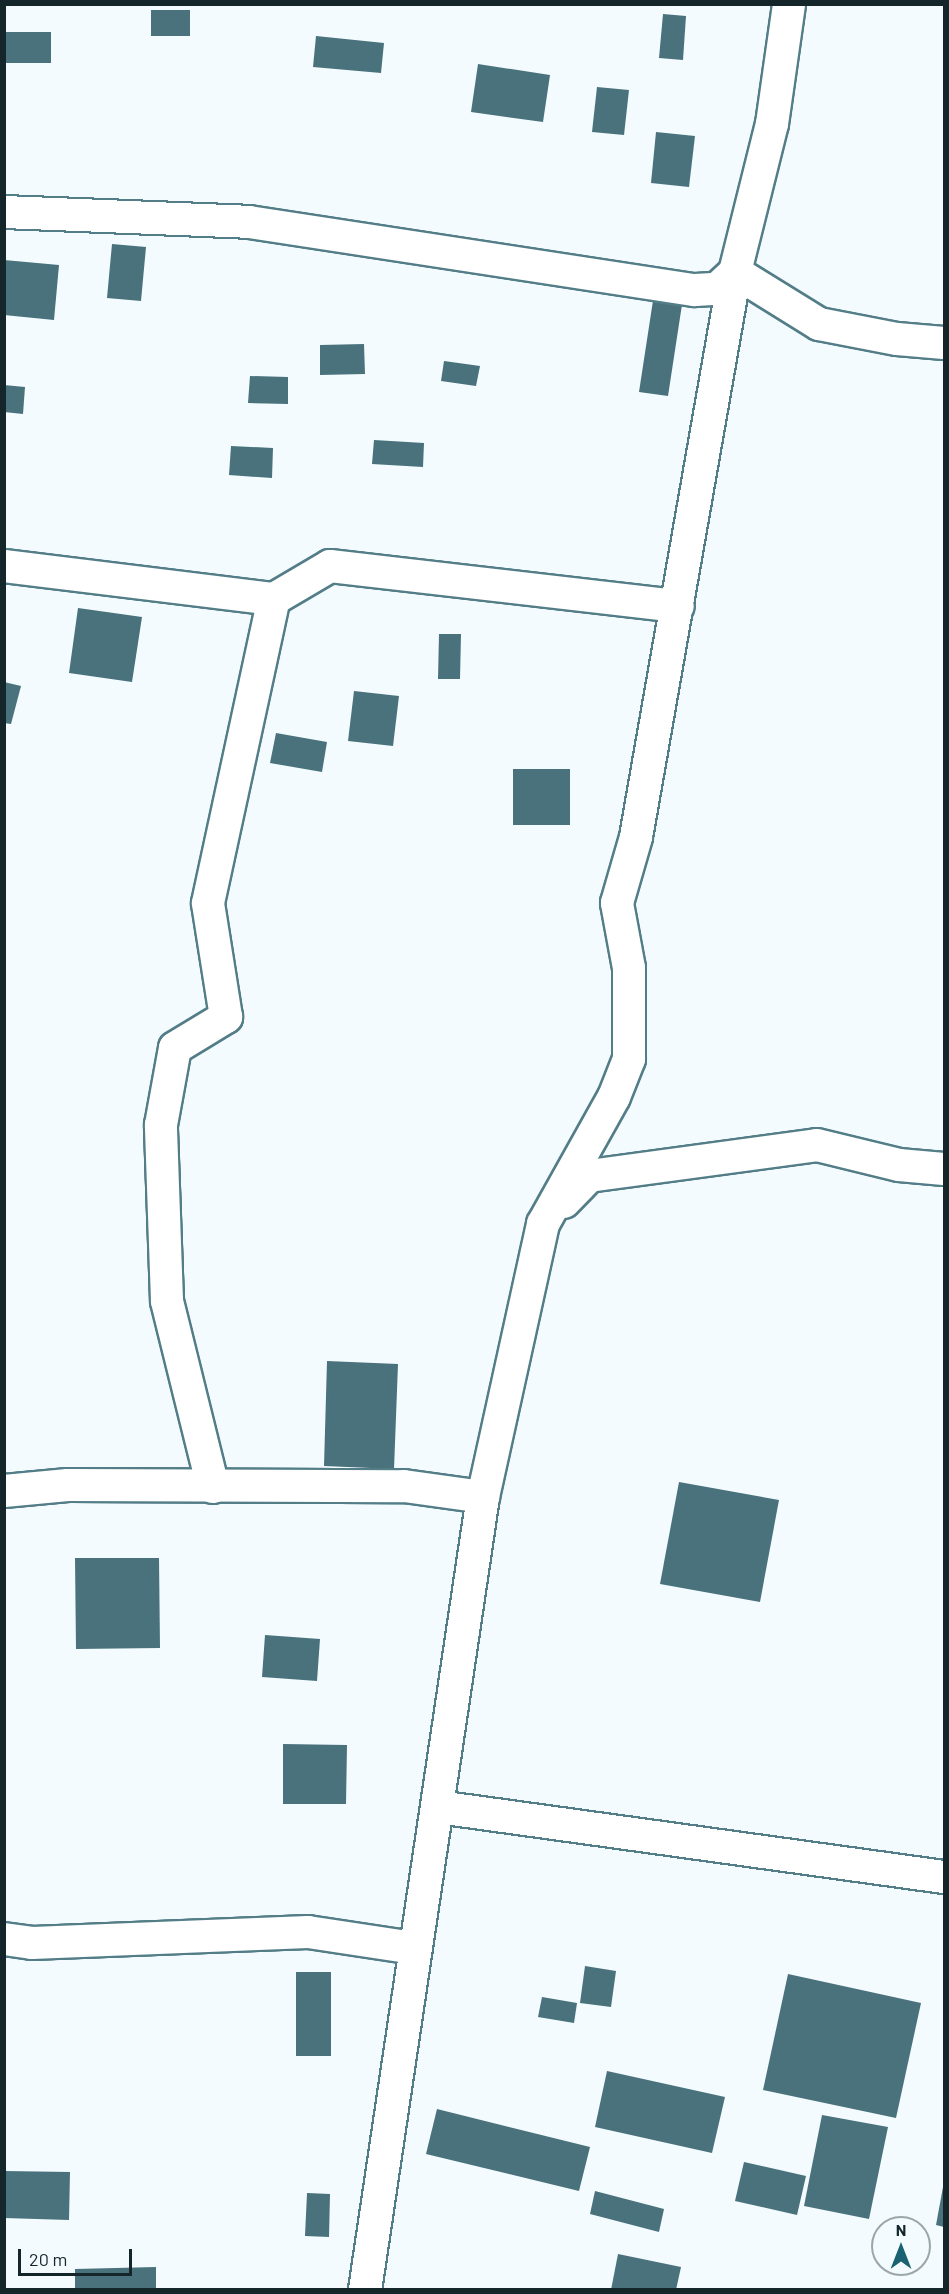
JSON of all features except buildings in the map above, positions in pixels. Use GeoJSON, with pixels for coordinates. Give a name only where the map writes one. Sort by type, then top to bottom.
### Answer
{"type":"FeatureCollection","features":[{"type":"Feature","properties":{"kind":"street"},"geometry":{"type":"LineString","coordinates":[[365,2289],[483,1497],[543,1224],[614,1097],[629,1059],[629,968],[617,903],[636,837],[735,272],[772,124],[789,4]]}},
{"type":"Feature","properties":{"kind":"street"},"geometry":{"type":"LineString","coordinates":[[4,212],[249,222],[419,245],[694,290],[717,289],[735,272]]}},
{"type":"Feature","properties":{"kind":"street"},"geometry":{"type":"LineString","coordinates":[[735,272],[819,324],[897,339],[945,343]]}},
{"type":"Feature","properties":{"kind":"street"},"geometry":{"type":"LineString","coordinates":[[4,566],[274,599],[330,566],[678,606]]}},
{"type":"Feature","properties":{"kind":"street"},"geometry":{"type":"LineString","coordinates":[[213,1487],[168,1301],[161,1125],[175,1048],[226,1017],[208,903],[274,599]]}},
{"type":"Feature","properties":{"kind":"street"},"geometry":{"type":"LineString","coordinates":[[543,1224],[589,1176],[646,1168],[817,1145],[899,1165],[945,1169]]}},
{"type":"Feature","properties":{"kind":"street"},"geometry":{"type":"LineString","coordinates":[[4,1491],[68,1485],[404,1486],[483,1497]]}},
{"type":"Feature","properties":{"kind":"street"},"geometry":{"type":"LineString","coordinates":[[438,1807],[945,1877]]}},
{"type":"Feature","properties":{"kind":"street"},"geometry":{"type":"LineString","coordinates":[[4,1939],[32,1943],[308,1932],[414,1948]]}}]}
